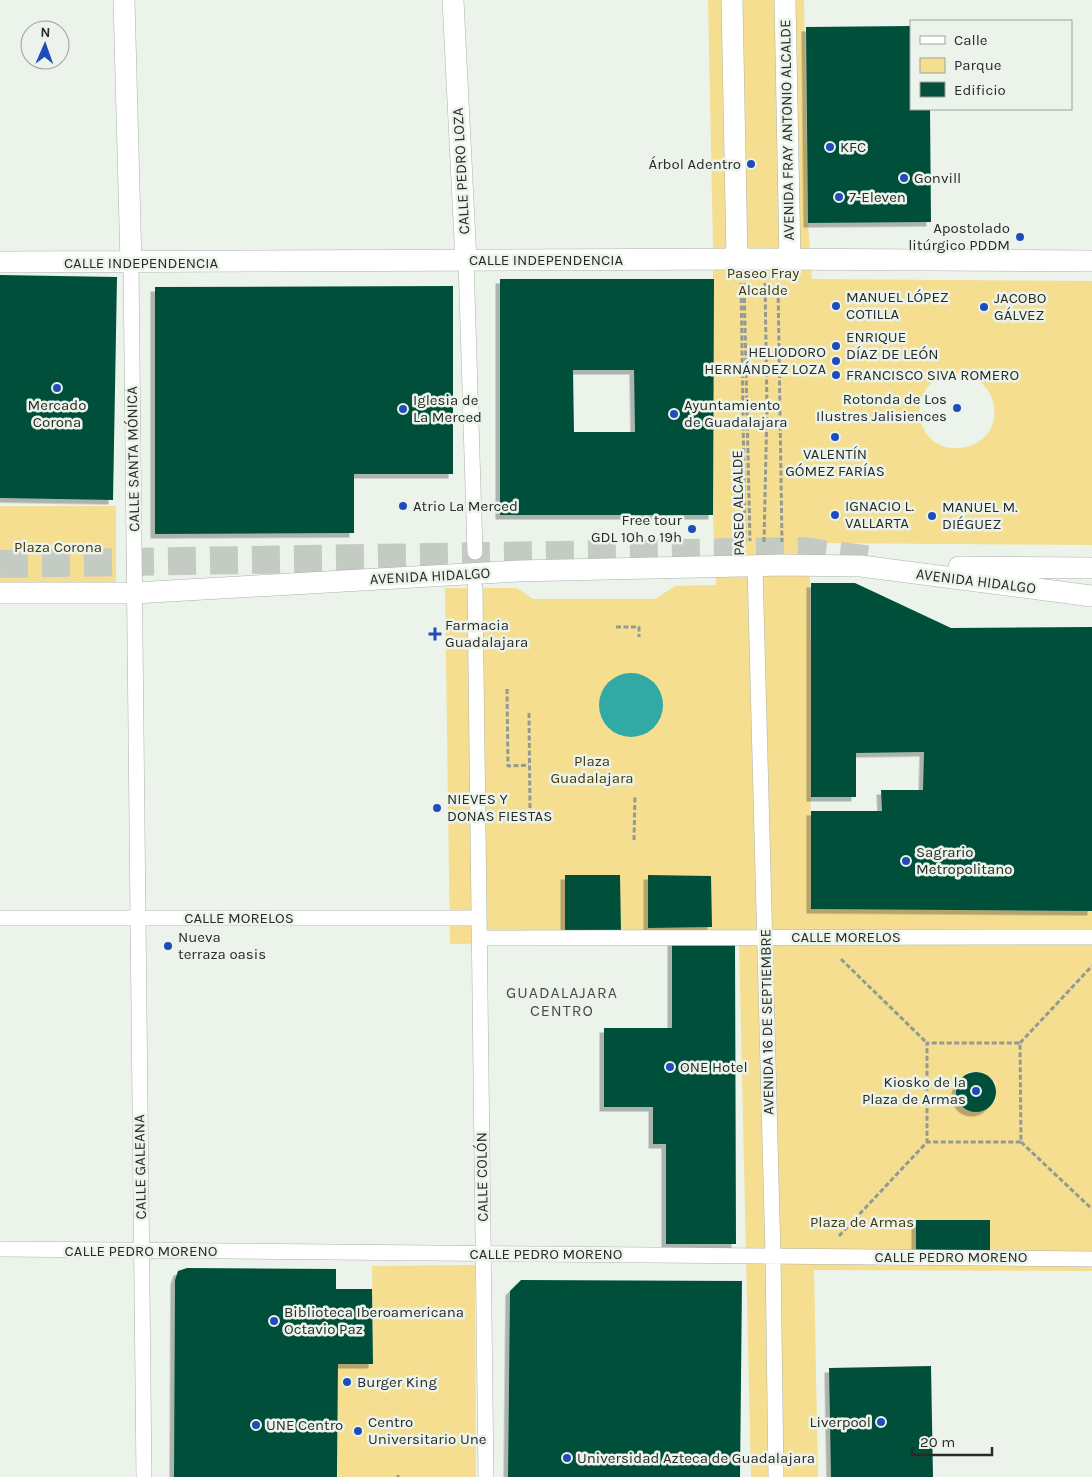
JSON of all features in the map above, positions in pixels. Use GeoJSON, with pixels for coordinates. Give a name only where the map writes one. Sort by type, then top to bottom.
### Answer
{"type":"FeatureCollection","features":[{"type":"Feature","properties":{"kind":"street","name":"CALLE SANTA MÓNICA"},"geometry":{"type":"LineString","coordinates":[[124,0],[131,263],[138,918]]}},
{"type":"Feature","properties":{"kind":"street","name":"CALLE PEDRO LOZA"},"geometry":{"type":"LineString","coordinates":[[453,0],[466,261],[475,552]]}},
{"type":"Feature","properties":{"kind":"street"},"geometry":{"type":"LineString","coordinates":[[732,0],[740,259]]}},
{"type":"Feature","properties":{"kind":"street","name":"AVENIDA FRAY ANTONIO ALCALDE"},"geometry":{"type":"LineString","coordinates":[[783,260],[784,0]]}},
{"type":"Feature","properties":{"kind":"street","name":"CALLE INDEPENDENCIA"},"geometry":{"type":"LineString","coordinates":[[0,262],[131,263],[740,259],[1092,261]]}},
{"type":"Feature","properties":{"kind":"street","name":"AVENIDA HIDALGO"},"geometry":{"type":"LineString","coordinates":[[0,593],[134,594],[518,571],[782,565],[1092,568]]}},
{"type":"Feature","properties":{"kind":"street","name":"AVENIDA HIDALGO"},"geometry":{"type":"LineString","coordinates":[[861,566],[1092,596]]}},
{"type":"Feature","properties":{"kind":"street","name":"AVENIDA 16 DE SEPTIEMBRE"},"geometry":{"type":"LineString","coordinates":[[753,567],[765,938],[773,1256],[776,1477]]}},
{"type":"Feature","properties":{"kind":"street","name":"CALLE COLÓN"},"geometry":{"type":"LineString","coordinates":[[476,588],[478,918],[486,1477]]}},
{"type":"Feature","properties":{"kind":"street","name":"CALLE MORELOS"},"geometry":{"type":"LineString","coordinates":[[0,918],[478,918]]}},
{"type":"Feature","properties":{"kind":"street","name":"CALLE GALEANA"},"geometry":{"type":"LineString","coordinates":[[138,918],[144,1477]]}},
{"type":"Feature","properties":{"kind":"street","name":"CALLE MORELOS"},"geometry":{"type":"LineString","coordinates":[[479,938],[1092,937]]}},
{"type":"Feature","properties":{"kind":"street","name":"CALLE PEDRO MORENO"},"geometry":{"type":"LineString","coordinates":[[0,1250],[1092,1259]]}},
{"type":"Feature","properties":{"kind":"path","name":"PASEO ALCALDE"},"geometry":{"type":"LineString","coordinates":[[740,259],[753,567]]}},
{"type":"Feature","properties":{"kind":"path"},"geometry":{"type":"LineString","coordinates":[[782,565],[783,260]]}},
{"type":"Feature","properties":{"kind":"path"},"geometry":{"type":"LineString","coordinates":[[616,627],[639,627],[639,637]]}},
{"type":"Feature","properties":{"kind":"path"},"geometry":{"type":"LineString","coordinates":[[507,689],[508,766],[529,765]]}},
{"type":"Feature","properties":{"kind":"path"},"geometry":{"type":"LineString","coordinates":[[528,712],[530,813]]}},
{"type":"Feature","properties":{"kind":"path"},"geometry":{"type":"LineString","coordinates":[[634,840],[635,795]]}},
{"type":"Feature","properties":{"kind":"path"},"geometry":{"type":"LineString","coordinates":[[819,937],[927,1043],[1020,1043]]}},
{"type":"Feature","properties":{"kind":"path"},"geometry":{"type":"LineString","coordinates":[[1021,1142],[1020,1043],[1092,966]]}},
{"type":"Feature","properties":{"kind":"path"},"geometry":{"type":"LineString","coordinates":[[820,1256],[927,1142],[927,1043]]}},
{"type":"Feature","properties":{"kind":"path"},"geometry":{"type":"LineString","coordinates":[[927,1142],[1021,1142],[1092,1209]]}},
{"type":"Feature","properties":{"kind":"green space"},"geometry":{"type":"Polygon","coordinates":[[[708,0],[804,0],[808,223],[812,279],[1092,281],[1092,545],[810,543],[811,909],[1092,911],[1092,1271],[814,1270],[818,1477],[751,1477],[739,940],[450,944],[445,588],[517,588],[533,599],[655,599],[675,586],[716,585],[713,515],[713,246],[708,0]],[[953,373],[937,379],[926,389],[921,402],[920,415],[924,428],[932,439],[944,446],[960,448],[976,443],[987,434],[993,422],[994,409],[991,396],[983,384],[970,376],[953,373]],[[969,1072],[957,1082],[956,1100],[969,1111],[984,1111],[996,1100],[996,1083],[984,1073],[969,1072]]]}},
{"type":"Feature","properties":{"kind":"green space","name":"Plaza Corona"},"geometry":{"type":"Polygon","coordinates":[[[0,506],[116,506],[116,587],[0,588],[0,506]]]}},
{"type":"Feature","properties":{"kind":"green space"},"geometry":{"type":"Polygon","coordinates":[[[475,1265],[476,1477],[338,1477],[338,1364],[373,1364],[372,1266],[475,1265]]]}},
{"type":"Feature","properties":{"kind":"water"},"geometry":{"type":"Polygon","coordinates":[[[625,673],[637,673],[654,682],[661,693],[663,705],[661,717],[654,728],[637,737],[625,737],[613,732],[604,723],[599,711],[599,699],[604,687],[613,678],[625,673]]]}},
{"type":"Feature","properties":{"kind":"building"},"geometry":{"type":"Polygon","coordinates":[[[910,26],[910,110],[930,110],[931,222],[808,223],[806,27],[910,26]]]}},
{"type":"Feature","properties":{"kind":"building","name":"Mercado Corona"},"geometry":{"type":"Polygon","coordinates":[[[0,275],[117,277],[113,500],[0,498],[0,275]]]}},
{"type":"Feature","properties":{"kind":"building","name":"Ayuntamiento de Guadalajara"},"geometry":{"type":"Polygon","coordinates":[[[500,279],[714,279],[713,515],[500,515],[500,279]],[[573,370],[574,432],[635,432],[634,370],[573,370]]]}},
{"type":"Feature","properties":{"kind":"building"},"geometry":{"type":"Polygon","coordinates":[[[453,286],[453,474],[354,474],[354,533],[155,534],[155,287],[453,286]]]}},
{"type":"Feature","properties":{"kind":"building"},"geometry":{"type":"Polygon","coordinates":[[[811,583],[855,583],[951,628],[1092,627],[1092,911],[811,909],[811,811],[882,811],[881,790],[923,790],[924,752],[856,753],[856,797],[811,797],[811,583]]]}},
{"type":"Feature","properties":{"kind":"building"},"geometry":{"type":"Polygon","coordinates":[[[565,875],[620,875],[621,932],[565,931],[565,875]]]}},
{"type":"Feature","properties":{"kind":"building"},"geometry":{"type":"Polygon","coordinates":[[[648,875],[711,876],[712,927],[648,928],[648,875]]]}},
{"type":"Feature","properties":{"kind":"building","name":"ONE Hotel"},"geometry":{"type":"Polygon","coordinates":[[[672,940],[735,940],[736,1244],[666,1244],[666,1144],[653,1144],[653,1107],[604,1107],[604,1028],[672,1028],[672,940]]]}},
{"type":"Feature","properties":{"kind":"building","name":"Kiosko de la Plaza de Armas"},"geometry":{"type":"Polygon","coordinates":[[[980,1072],[987,1075],[993,1081],[996,1092],[995,1100],[987,1109],[980,1112],[972,1112],[965,1109],[957,1100],[956,1088],[959,1081],[968,1073],[980,1072]]]}},
{"type":"Feature","properties":{"kind":"building"},"geometry":{"type":"Polygon","coordinates":[[[916,1220],[990,1220],[990,1253],[916,1253],[916,1220]]]}},
{"type":"Feature","properties":{"kind":"building"},"geometry":{"type":"Polygon","coordinates":[[[187,1268],[336,1269],[336,1289],[372,1289],[373,1364],[338,1364],[337,1477],[174,1477],[175,1280],[178,1271],[187,1268]]]}},
{"type":"Feature","properties":{"kind":"building"},"geometry":{"type":"Polygon","coordinates":[[[521,1280],[742,1281],[740,1477],[508,1477],[510,1291],[521,1280]]]}},
{"type":"Feature","properties":{"kind":"building","name":"Liverpool"},"geometry":{"type":"Polygon","coordinates":[[[931,1366],[933,1477],[831,1477],[829,1368],[931,1366]]]}},
{"type":"Feature","properties":{"kind":"tunnel"},"geometry":{"type":"LineString","coordinates":[[0,564],[801,551],[873,560]]}},
{"type":"Feature","properties":{"kind":"place","name":"KFC"},"geometry":{"type":"Point","coordinates":[830,147]}},
{"type":"Feature","properties":{"kind":"place","name":"Árbol Adentro"},"geometry":{"type":"Point","coordinates":[751,164]}},
{"type":"Feature","properties":{"kind":"place","name":"Gonvill"},"geometry":{"type":"Point","coordinates":[904,178]}},
{"type":"Feature","properties":{"kind":"place","name":"7-Eleven"},"geometry":{"type":"Point","coordinates":[839,197]}},
{"type":"Feature","properties":{"kind":"place","name":"Apostolado litúrgico PDDM"},"geometry":{"type":"Point","coordinates":[1020,237]}},
{"type":"Feature","properties":{"kind":"place","name":"MANUEL LÓPEZ COTILLA"},"geometry":{"type":"Point","coordinates":[836,306]}},
{"type":"Feature","properties":{"kind":"place","name":"JACOBO GÁLVEZ"},"geometry":{"type":"Point","coordinates":[984,307]}},
{"type":"Feature","properties":{"kind":"place","name":"ENRIQUE DÍAZ DE LEÓN"},"geometry":{"type":"Point","coordinates":[836,346]}},
{"type":"Feature","properties":{"kind":"place","name":"HELIODORO HERNÁNDEZ LOZA"},"geometry":{"type":"Point","coordinates":[836,361]}},
{"type":"Feature","properties":{"kind":"place","name":"FRANCISCO SIVA ROMERO"},"geometry":{"type":"Point","coordinates":[836,375]}},
{"type":"Feature","properties":{"kind":"place","name":"Mercado Corona"},"geometry":{"type":"Point","coordinates":[57,388]}},
{"type":"Feature","properties":{"kind":"place","name":"Rotonda de Los Ilustres Jalisiences"},"geometry":{"type":"Point","coordinates":[957,408]}},
{"type":"Feature","properties":{"kind":"place","name":"Iglesia de La Merced"},"geometry":{"type":"Point","coordinates":[403,409]}},
{"type":"Feature","properties":{"kind":"place","name":"Ayuntamiento de Guadalajara"},"geometry":{"type":"Point","coordinates":[674,414]}},
{"type":"Feature","properties":{"kind":"place","name":"VALENTÍN GÓMEZ FARÍAS"},"geometry":{"type":"Point","coordinates":[835,437]}},
{"type":"Feature","properties":{"kind":"place","name":"Atrio La Merced"},"geometry":{"type":"Point","coordinates":[403,506]}},
{"type":"Feature","properties":{"kind":"place","name":"IGNACIO L. VALLARTA"},"geometry":{"type":"Point","coordinates":[835,515]}},
{"type":"Feature","properties":{"kind":"place","name":"MANUEL M. DIÉGUEZ"},"geometry":{"type":"Point","coordinates":[932,516]}},
{"type":"Feature","properties":{"kind":"place","name":"Free tour GDL 10h o 19h"},"geometry":{"type":"Point","coordinates":[692,529]}},
{"type":"Feature","properties":{"kind":"place","name":"Farmacia Guadalajara"},"geometry":{"type":"Point","coordinates":[435,634]}},
{"type":"Feature","properties":{"kind":"place","name":"NIEVES Y DONAS FIESTAS"},"geometry":{"type":"Point","coordinates":[437,808]}},
{"type":"Feature","properties":{"kind":"place","name":"Sagrario Metropolitano"},"geometry":{"type":"Point","coordinates":[906,861]}},
{"type":"Feature","properties":{"kind":"place","name":"Nueva terraza oasis"},"geometry":{"type":"Point","coordinates":[168,946]}},
{"type":"Feature","properties":{"kind":"place","name":"ONE Hotel"},"geometry":{"type":"Point","coordinates":[670,1067]}},
{"type":"Feature","properties":{"kind":"place","name":"Kiosko de la Plaza de Armas"},"geometry":{"type":"Point","coordinates":[976,1091]}},
{"type":"Feature","properties":{"kind":"place","name":"Biblioteca Iberoamericana Octavio Paz"},"geometry":{"type":"Point","coordinates":[274,1321]}},
{"type":"Feature","properties":{"kind":"place","name":"Burger King"},"geometry":{"type":"Point","coordinates":[347,1382]}},
{"type":"Feature","properties":{"kind":"place","name":"Liverpool"},"geometry":{"type":"Point","coordinates":[881,1422]}},
{"type":"Feature","properties":{"kind":"place","name":"UNE Centro"},"geometry":{"type":"Point","coordinates":[256,1425]}},
{"type":"Feature","properties":{"kind":"place","name":"Centro Universitario Une"},"geometry":{"type":"Point","coordinates":[358,1431]}},
{"type":"Feature","properties":{"kind":"place","name":"Universidad Azteca de Guadalajara"},"geometry":{"type":"Point","coordinates":[567,1458]}},
{"type":"Feature","properties":{"kind":"district","name":"GUADALAJARA CENTRO"},"geometry":{"type":"Point","coordinates":[562,1001]}},
{"type":"Feature","properties":{"kind":"park label","name":"Paseo Fray Alcalde"},"geometry":{"type":"Point","coordinates":[763,282]}},
{"type":"Feature","properties":{"kind":"park label","name":"Plaza Guadalajara"},"geometry":{"type":"Point","coordinates":[592,770]}},
{"type":"Feature","properties":{"kind":"park label","name":"Plaza de Armas"},"geometry":{"type":"Point","coordinates":[862,1222]}}]}
